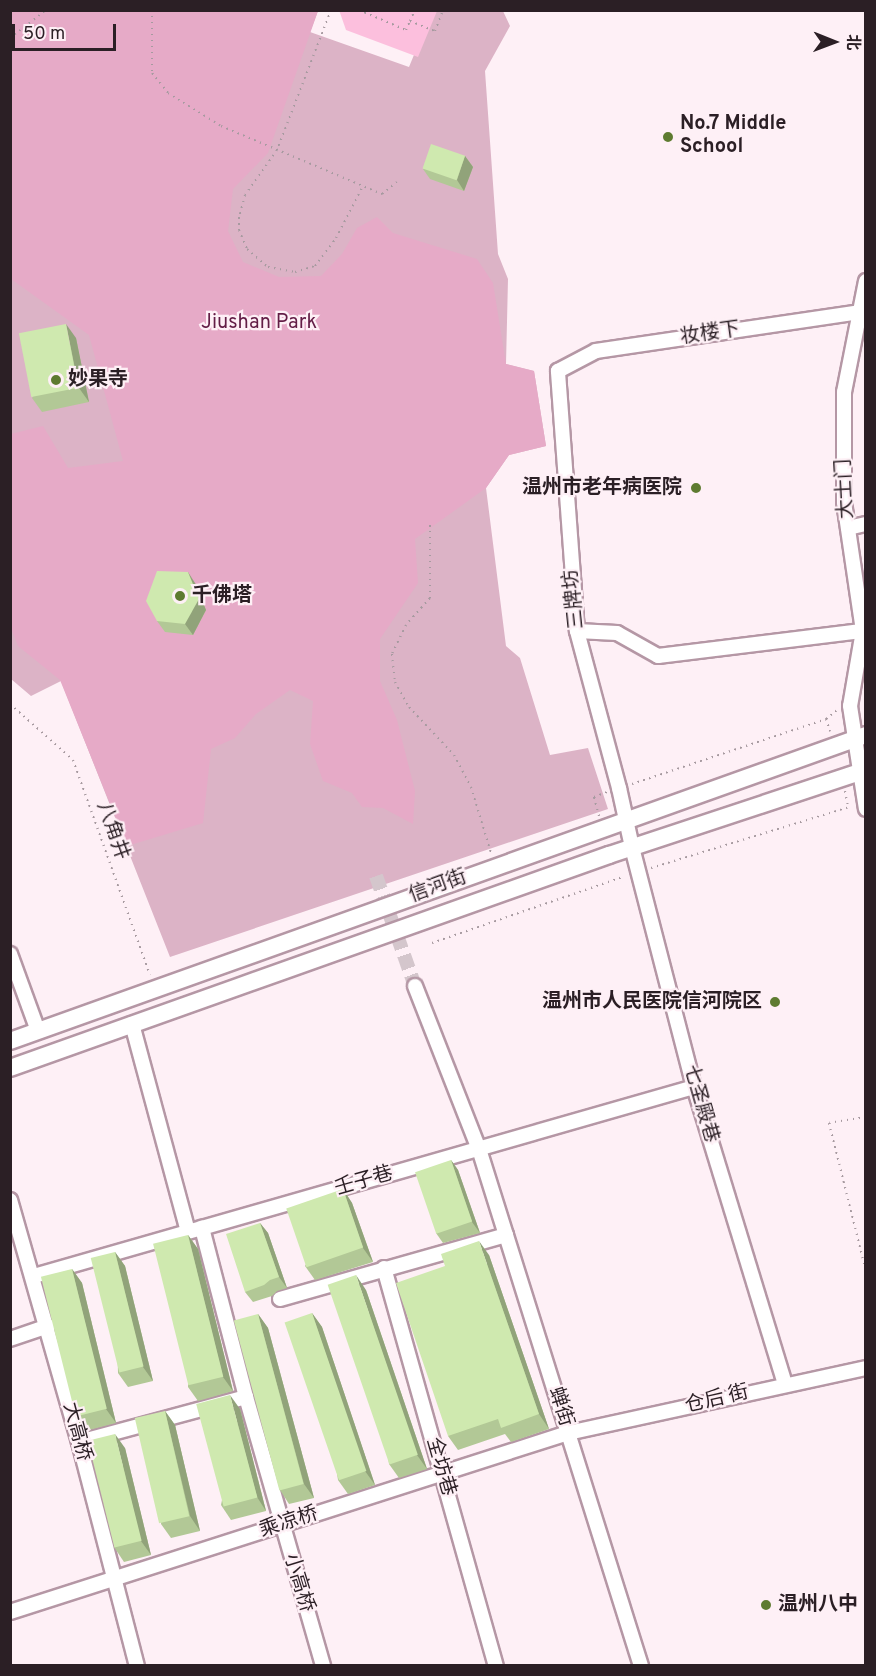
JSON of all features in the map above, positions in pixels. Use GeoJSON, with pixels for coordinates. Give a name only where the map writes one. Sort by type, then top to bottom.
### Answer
{"type":"FeatureCollection","features":[{"type":"Feature","properties":{"kind":"main road","name":"信河街"},"geometry":{"type":"LineString","coordinates":[[10,1041],[859,737]]}},
{"type":"Feature","properties":{"kind":"main road","name":"信河街"},"geometry":{"type":"LineString","coordinates":[[10,1068],[632,848],[862,771]]}},
{"type":"Feature","properties":{"kind":"street","name":"大士门"},"geometry":{"type":"LineString","coordinates":[[866,281],[862,311],[844,392],[844,502],[863,631],[850,706],[859,737],[866,809]]}},
{"type":"Feature","properties":{"kind":"street","name":"妆楼下"},"geometry":{"type":"LineString","coordinates":[[558,371],[596,351],[862,311]]}},
{"type":"Feature","properties":{"kind":"street","name":"三牌坊"},"geometry":{"type":"LineString","coordinates":[[558,371],[577,632],[626,820]]}},
{"type":"Feature","properties":{"kind":"street"},"geometry":{"type":"LineString","coordinates":[[848,528],[866,524]]}},
{"type":"Feature","properties":{"kind":"street"},"geometry":{"type":"LineString","coordinates":[[577,632],[616,633],[658,656],[863,631]]}},
{"type":"Feature","properties":{"kind":"street","name":"七圣殿巷"},"geometry":{"type":"LineString","coordinates":[[626,820],[694,1087],[785,1384]]}},
{"type":"Feature","properties":{"kind":"street"},"geometry":{"type":"LineString","coordinates":[[10,954],[38,1031]]}},
{"type":"Feature","properties":{"kind":"street","name":"蝉街"},"geometry":{"type":"LineString","coordinates":[[415,986],[479,1149],[641,1665]]}},
{"type":"Feature","properties":{"kind":"street"},"geometry":{"type":"LineString","coordinates":[[132,1024],[188,1232]]}},
{"type":"Feature","properties":{"kind":"street","name":"壬子巷"},"geometry":{"type":"LineString","coordinates":[[34,1276],[694,1087]]}},
{"type":"Feature","properties":{"kind":"street","name":"大高桥"},"geometry":{"type":"LineString","coordinates":[[10,1200],[48,1326],[137,1665]]}},
{"type":"Feature","properties":{"kind":"street","name":"小高桥"},"geometry":{"type":"LineString","coordinates":[[202,1228],[281,1526],[323,1665]]}},
{"type":"Feature","properties":{"kind":"street"},"geometry":{"type":"LineString","coordinates":[[280,1299],[506,1234]]}},
{"type":"Feature","properties":{"kind":"street","name":"全坊巷"},"geometry":{"type":"LineString","coordinates":[[384,1268],[496,1665]]}},
{"type":"Feature","properties":{"kind":"street"},"geometry":{"type":"LineString","coordinates":[[10,1339],[48,1326]]}},
{"type":"Feature","properties":{"kind":"street","name":"仓后 街"},"geometry":{"type":"LineString","coordinates":[[568,1433],[866,1368]]}},
{"type":"Feature","properties":{"kind":"street"},"geometry":{"type":"LineString","coordinates":[[79,1442],[246,1397]]}},
{"type":"Feature","properties":{"kind":"street","name":"乘凉桥"},"geometry":{"type":"LineString","coordinates":[[10,1612],[568,1433]]}},
{"type":"Feature","properties":{"kind":"path"},"geometry":{"type":"LineString","coordinates":[[10,38],[46,10]]}},
{"type":"Feature","properties":{"kind":"path"},"geometry":{"type":"LineString","coordinates":[[152,10],[152,73],[168,93],[221,126],[382,194],[398,182]]}},
{"type":"Feature","properties":{"kind":"path"},"geometry":{"type":"LineString","coordinates":[[331,10],[277,150],[251,184],[239,217],[239,230],[247,249],[268,267],[295,272],[315,266],[336,238],[363,186]]}},
{"type":"Feature","properties":{"kind":"path"},"geometry":{"type":"LineString","coordinates":[[359,10],[406,30],[415,10]]}},
{"type":"Feature","properties":{"kind":"path"},"geometry":{"type":"LineString","coordinates":[[410,21],[435,31],[443,10]]}},
{"type":"Feature","properties":{"kind":"path"},"geometry":{"type":"LineString","coordinates":[[430,525],[430,598],[406,625],[392,654],[395,682],[409,707],[454,755],[471,787],[496,867]]}},
{"type":"Feature","properties":{"kind":"path","name":"八角井"},"geometry":{"type":"LineString","coordinates":[[10,704],[73,760],[155,989]]}},
{"type":"Feature","properties":{"kind":"path"},"geometry":{"type":"LineString","coordinates":[[594,797],[826,719]]}},
{"type":"Feature","properties":{"kind":"path"},"geometry":{"type":"LineString","coordinates":[[866,1117],[829,1123],[866,1272]]}},
{"type":"Feature","properties":{"kind":"green space","name":"Jiushan Park"},"geometry":{"type":"Polygon","coordinates":[[[10,11],[318,11],[310,32],[409,67],[432,11],[503,11],[510,26],[485,71],[498,254],[508,279],[506,364],[534,371],[546,446],[509,455],[486,488],[506,646],[520,658],[550,755],[588,748],[608,809],[170,957],[61,681],[31,696],[11,679],[10,11]]]}},
{"type":"Feature","properties":{"kind":"green space","name":"Jiushan Park"},"geometry":{"type":"Polygon","coordinates":[[[11,11],[318,11],[268,153],[233,189],[228,231],[243,262],[279,277],[321,276],[342,254],[357,228],[377,217],[393,233],[477,259],[493,283],[506,364],[534,371],[546,446],[509,455],[486,488],[415,539],[418,583],[380,639],[380,681],[397,720],[415,791],[413,824],[383,808],[362,807],[352,793],[323,781],[310,744],[313,701],[290,690],[256,714],[235,738],[211,749],[203,823],[127,846],[60,680],[18,646],[11,628],[11,434],[43,426],[68,468],[123,461],[89,335],[11,279],[11,11]]]}},
{"type":"Feature","properties":{"kind":"shaded area"},"geometry":{"type":"Polygon","coordinates":[[[339,10],[437,11],[418,57],[346,30],[339,10]]]}},
{"type":"Feature","properties":{"kind":"building"},"geometry":{"type":"Polygon","coordinates":[[[431,144],[465,156],[457,180],[423,169],[431,144]]]}},
{"type":"Feature","properties":{"kind":"building"},"geometry":{"type":"Polygon","coordinates":[[[66,324],[78,388],[31,397],[19,333],[66,324]]]}},
{"type":"Feature","properties":{"kind":"building","name":"千佛塔"},"geometry":{"type":"Polygon","coordinates":[[[157,571],[188,572],[199,599],[185,624],[157,621],[146,601],[157,571]]]}},
{"type":"Feature","properties":{"kind":"building"},"geometry":{"type":"Polygon","coordinates":[[[451,1160],[472,1221],[436,1234],[415,1172],[451,1160]]]}},
{"type":"Feature","properties":{"kind":"building"},"geometry":{"type":"Polygon","coordinates":[[[343,1189],[363,1248],[306,1267],[286,1209],[343,1189]]]}},
{"type":"Feature","properties":{"kind":"building"},"geometry":{"type":"Polygon","coordinates":[[[260,1223],[279,1277],[245,1292],[226,1234],[260,1223]]]}},
{"type":"Feature","properties":{"kind":"building"},"geometry":{"type":"Polygon","coordinates":[[[188,1235],[223,1377],[188,1385],[153,1244],[188,1235]]]}},
{"type":"Feature","properties":{"kind":"building"},"geometry":{"type":"Polygon","coordinates":[[[479,1241],[539,1414],[501,1428],[498,1419],[448,1436],[396,1283],[445,1266],[441,1254],[479,1241]]]}},
{"type":"Feature","properties":{"kind":"building"},"geometry":{"type":"Polygon","coordinates":[[[115,1252],[144,1366],[119,1373],[91,1258],[115,1252]]]}},
{"type":"Feature","properties":{"kind":"building"},"geometry":{"type":"Polygon","coordinates":[[[72,1269],[107,1409],[76,1416],[41,1277],[72,1269]]]}},
{"type":"Feature","properties":{"kind":"building"},"geometry":{"type":"Polygon","coordinates":[[[356,1275],[418,1455],[389,1464],[328,1285],[356,1275]]]}},
{"type":"Feature","properties":{"kind":"building"},"geometry":{"type":"Polygon","coordinates":[[[312,1313],[366,1471],[339,1480],[285,1322],[312,1313]]]}},
{"type":"Feature","properties":{"kind":"building"},"geometry":{"type":"Polygon","coordinates":[[[258,1314],[304,1484],[279,1490],[234,1320],[258,1314]]]}},
{"type":"Feature","properties":{"kind":"building"},"geometry":{"type":"Polygon","coordinates":[[[230,1395],[257,1497],[224,1506],[196,1404],[230,1395]]]}},
{"type":"Feature","properties":{"kind":"building"},"geometry":{"type":"Polygon","coordinates":[[[165,1411],[189,1516],[159,1523],[135,1418],[165,1411]]]}},
{"type":"Feature","properties":{"kind":"building"},"geometry":{"type":"Polygon","coordinates":[[[115,1434],[142,1541],[114,1548],[88,1441],[115,1434]]]}},
{"type":"Feature","properties":{"kind":"tunnel"},"geometry":{"type":"LineString","coordinates":[[376,876],[415,986]]}},
{"type":"Feature","properties":{"kind":"place","name":"No.7 Middle School"},"geometry":{"type":"Point","coordinates":[668,137]}},
{"type":"Feature","properties":{"kind":"place","name":"妙果寺"},"geometry":{"type":"Point","coordinates":[56,380]}},
{"type":"Feature","properties":{"kind":"place","name":"温州市老年病医院"},"geometry":{"type":"Point","coordinates":[696,488]}},
{"type":"Feature","properties":{"kind":"place","name":"千佛塔"},"geometry":{"type":"Point","coordinates":[180,596]}},
{"type":"Feature","properties":{"kind":"place","name":"温州市人民医院信河院区"},"geometry":{"type":"Point","coordinates":[775,1002]}},
{"type":"Feature","properties":{"kind":"place","name":"温州八中"},"geometry":{"type":"Point","coordinates":[766,1605]}}]}
